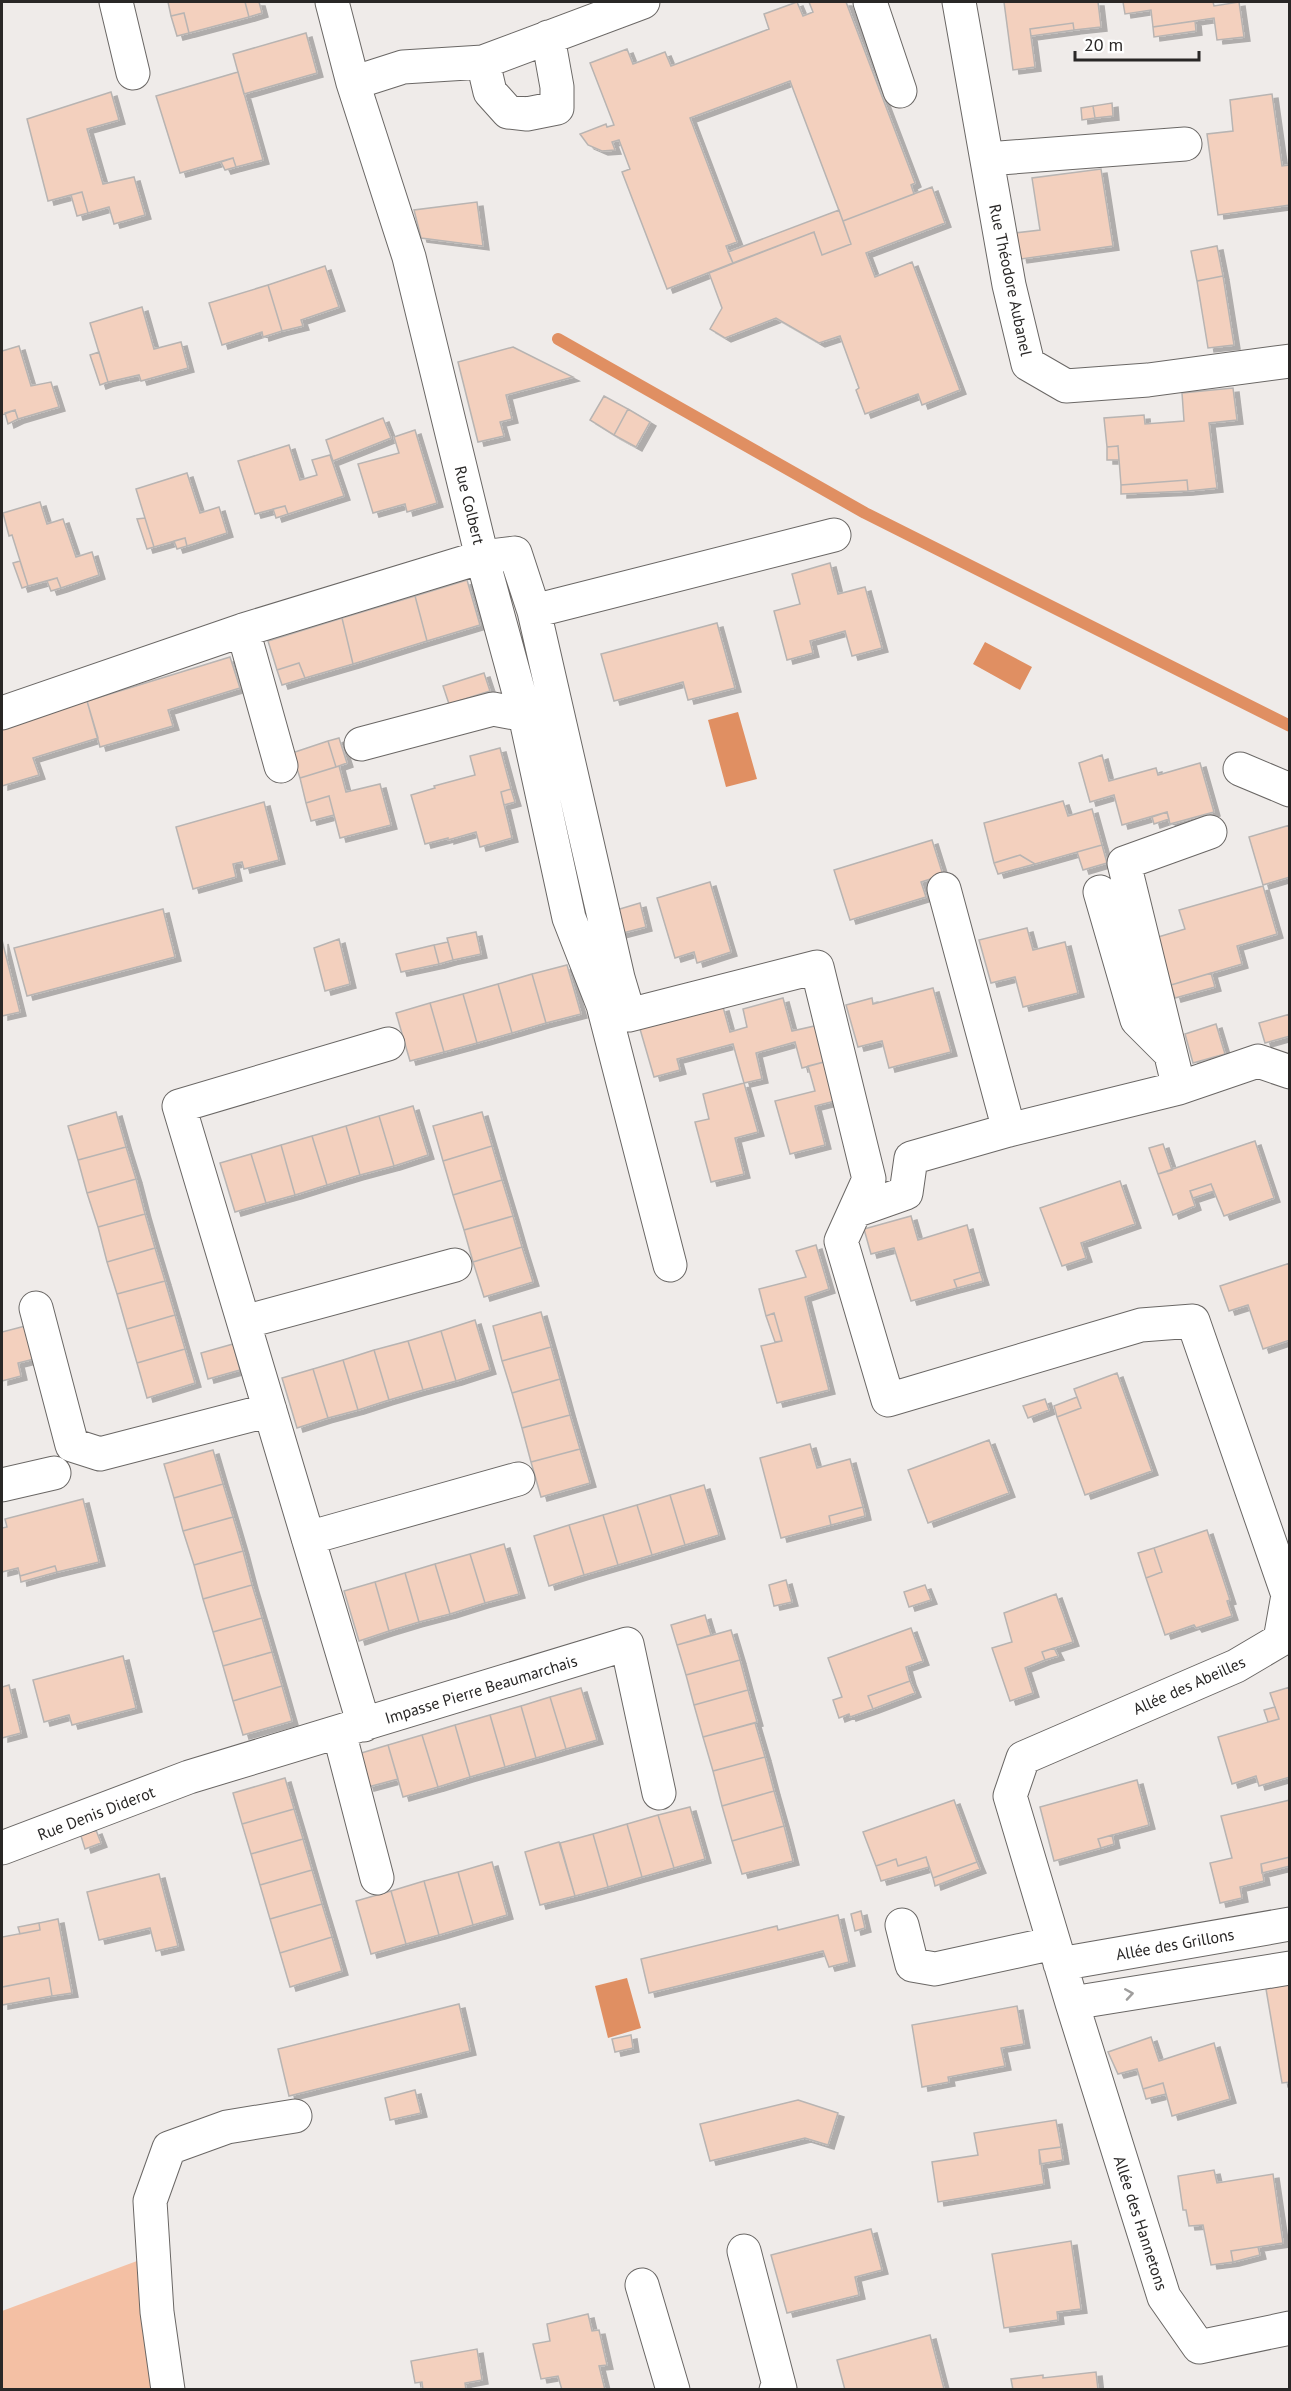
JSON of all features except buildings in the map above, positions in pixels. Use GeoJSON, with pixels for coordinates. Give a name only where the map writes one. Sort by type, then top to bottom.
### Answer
{"type":"FeatureCollection","features":[{"type":"Feature","properties":{"kind":"street"},"geometry":{"type":"LineString","coordinates":[[116,2],[133,74]]}},
{"type":"Feature","properties":{"kind":"street","name":"Rue Colbert"},"geometry":{"type":"LineString","coordinates":[[2,712],[243,630],[482,557],[409,257],[352,83],[332,2]]}},
{"type":"Feature","properties":{"kind":"street"},"geometry":{"type":"LineString","coordinates":[[352,83],[403,67],[483,62],[643,2]]}},
{"type":"Feature","properties":{"kind":"street"},"geometry":{"type":"LineString","coordinates":[[870,2],[900,91]]}},
{"type":"Feature","properties":{"kind":"street","name":"Rue Théodore Aubanel"},"geometry":{"type":"LineString","coordinates":[[959,2],[1009,285],[1028,364],[1066,386],[1148,380],[1290,361]]}},
{"type":"Feature","properties":{"kind":"street"},"geometry":{"type":"LineString","coordinates":[[483,62],[490,92],[508,112],[527,114],[557,108],[557,87],[548,37]]}},
{"type":"Feature","properties":{"kind":"street"},"geometry":{"type":"LineString","coordinates":[[987,159],[1185,144]]}},
{"type":"Feature","properties":{"kind":"street"},"geometry":{"type":"LineString","coordinates":[[534,611],[834,535]]}},
{"type":"Feature","properties":{"kind":"street"},"geometry":{"type":"LineString","coordinates":[[670,1265],[611,995],[534,611],[515,553],[482,557],[525,715],[569,918],[611,995],[629,1016],[817,967],[869,1179],[855,1211]]}},
{"type":"Feature","properties":{"kind":"street"},"geometry":{"type":"LineString","coordinates":[[243,630],[281,766]]}},
{"type":"Feature","properties":{"kind":"street"},"geometry":{"type":"LineString","coordinates":[[361,744],[493,709],[525,715]]}},
{"type":"Feature","properties":{"kind":"street"},"geometry":{"type":"LineString","coordinates":[[1240,769],[1290,790]]}},
{"type":"Feature","properties":{"kind":"street"},"geometry":{"type":"LineString","coordinates":[[1179,1088],[1124,863],[1210,832]]}},
{"type":"Feature","properties":{"kind":"street"},"geometry":{"type":"LineString","coordinates":[[944,889],[1009,1130]]}},
{"type":"Feature","properties":{"kind":"street"},"geometry":{"type":"LineString","coordinates":[[1100,892],[1137,1020],[1170,1053]]}},
{"type":"Feature","properties":{"kind":"street"},"geometry":{"type":"LineString","coordinates":[[377,1878],[351,1729],[308,1538],[179,1106],[388,1044]]}},
{"type":"Feature","properties":{"kind":"street"},"geometry":{"type":"LineString","coordinates":[[855,1211],[906,1193],[911,1158],[1009,1130],[1179,1088],[1258,1061],[1290,1072]]}},
{"type":"Feature","properties":{"kind":"street","name":"Allée des Abeilles"},"geometry":{"type":"LineString","coordinates":[[855,1211],[841,1241],[888,1400],[1141,1325],[1193,1321],[1288,1595],[1280,1640],[1236,1666],[1023,1758],[1010,1796],[1072,2003]]}},
{"type":"Feature","properties":{"kind":"street"},"geometry":{"type":"LineString","coordinates":[[244,1322],[455,1265]]}},
{"type":"Feature","properties":{"kind":"street"},"geometry":{"type":"LineString","coordinates":[[36,1308],[72,1445],[100,1454],[270,1410]]}},
{"type":"Feature","properties":{"kind":"street"},"geometry":{"type":"LineString","coordinates":[[2,1485],[54,1473]]}},
{"type":"Feature","properties":{"kind":"street"},"geometry":{"type":"LineString","coordinates":[[308,1538],[518,1479]]}},
{"type":"Feature","properties":{"kind":"street","name":"Impasse Pierre Beaumarchais"},"geometry":{"type":"LineString","coordinates":[[189,1777],[627,1644],[659,1792]]}},
{"type":"Feature","properties":{"kind":"street","name":"Rue Denis Diderot"},"geometry":{"type":"LineString","coordinates":[[2,1848],[189,1777]]}},
{"type":"Feature","properties":{"kind":"street","name":"Allée des Grillons"},"geometry":{"type":"LineString","coordinates":[[902,1925],[912,1965],[935,1969],[1290,1924]]}},
{"type":"Feature","properties":{"kind":"street"},"geometry":{"type":"LineString","coordinates":[[1072,2003],[1290,1968]]}},
{"type":"Feature","properties":{"kind":"street","name":"Allée des Hannetons"},"geometry":{"type":"LineString","coordinates":[[1072,2003],[1164,2296],[1199,2347],[1290,2328]]}},
{"type":"Feature","properties":{"kind":"street"},"geometry":{"type":"LineString","coordinates":[[168,2390],[157,2312],[150,2201],[169,2148],[226,2127],[295,2116]]}},
{"type":"Feature","properties":{"kind":"street"},"geometry":{"type":"LineString","coordinates":[[744,2251],[780,2389],[776,2390]]}},
{"type":"Feature","properties":{"kind":"street"},"geometry":{"type":"LineString","coordinates":[[642,2285],[673,2390]]}},
{"type":"Feature","properties":{"kind":"shaded area"},"geometry":{"type":"Polygon","coordinates":[[[985,642],[1032,667],[1020,690],[973,664],[985,642]]]}},
{"type":"Feature","properties":{"kind":"shaded area"},"geometry":{"type":"Polygon","coordinates":[[[738,712],[757,779],[726,787],[708,720],[738,712]]]}},
{"type":"Feature","properties":{"kind":"shaded area"},"geometry":{"type":"Polygon","coordinates":[[[627,1978],[641,2028],[608,2038],[595,1986],[627,1978]]]}},
{"type":"Feature","properties":{"kind":"shaded area"},"geometry":{"type":"Polygon","coordinates":[[[137,2261],[159,2389],[2,2390],[2,2311],[137,2261]]]}},
{"type":"Feature","properties":{"kind":"waterway"},"geometry":{"type":"LineString","coordinates":[[558,339],[865,513],[1290,726]]}}]}
